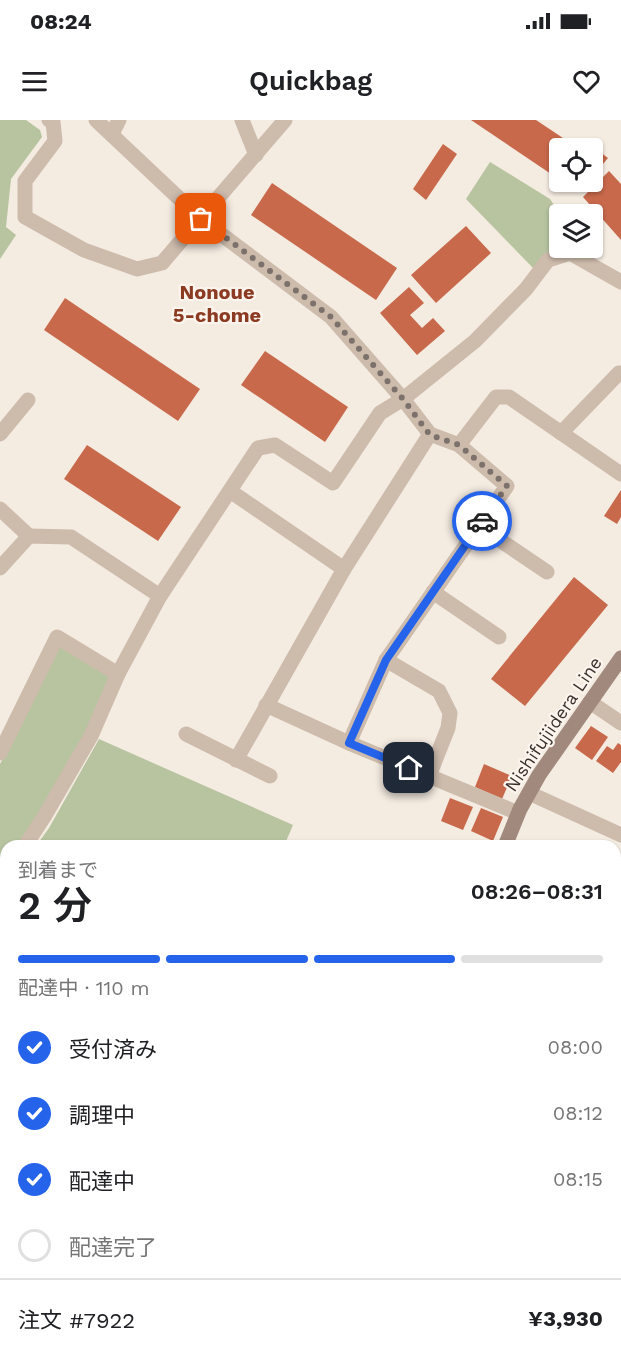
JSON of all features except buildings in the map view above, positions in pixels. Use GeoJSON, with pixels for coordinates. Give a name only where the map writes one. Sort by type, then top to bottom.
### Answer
{"type":"FeatureCollection","features":[{"type":"Feature","properties":{"kind":"main road","name":"Nishifujiidera Line"},"geometry":{"type":"LineString","coordinates":[[507,840],[518,813],[539,775],[621,658]]}},
{"type":"Feature","properties":{"kind":"street"},"geometry":{"type":"LineString","coordinates":[[49,120],[53,122],[55,141],[25,181],[25,217],[84,250],[137,269],[162,263],[285,120]]}},
{"type":"Feature","properties":{"kind":"street"},"geometry":{"type":"LineString","coordinates":[[96,120],[115,127],[201,219],[331,317],[403,399],[430,435],[459,445],[507,486],[386,660],[349,743]]}},
{"type":"Feature","properties":{"kind":"street"},"geometry":{"type":"LineString","coordinates":[[242,120],[256,154]]}},
{"type":"Feature","properties":{"kind":"street"},"geometry":{"type":"LineString","coordinates":[[29,840],[91,736],[118,674],[160,596],[258,448],[275,445],[333,483],[381,413],[403,399],[475,341],[526,289],[548,260],[570,253],[621,282]]}},
{"type":"Feature","properties":{"kind":"street"},"geometry":{"type":"LineString","coordinates":[[561,433],[619,373]]}},
{"type":"Feature","properties":{"kind":"street"},"geometry":{"type":"LineString","coordinates":[[459,445],[496,397],[509,397],[621,474]]}},
{"type":"Feature","properties":{"kind":"street"},"geometry":{"type":"LineString","coordinates":[[0,434],[28,400]]}},
{"type":"Feature","properties":{"kind":"street"},"geometry":{"type":"LineString","coordinates":[[236,760],[344,569],[430,435]]}},
{"type":"Feature","properties":{"kind":"street"},"geometry":{"type":"LineString","coordinates":[[230,490],[344,569]]}},
{"type":"Feature","properties":{"kind":"street"},"geometry":{"type":"LineString","coordinates":[[0,509],[29,536],[71,537],[160,596]]}},
{"type":"Feature","properties":{"kind":"street"},"geometry":{"type":"LineString","coordinates":[[479,526],[547,572]]}},
{"type":"Feature","properties":{"kind":"street"},"geometry":{"type":"LineString","coordinates":[[0,568],[29,536]]}},
{"type":"Feature","properties":{"kind":"street"},"geometry":{"type":"LineString","coordinates":[[433,592],[499,638]]}},
{"type":"Feature","properties":{"kind":"street"},"geometry":{"type":"LineString","coordinates":[[0,753],[57,637],[118,674]]}},
{"type":"Feature","properties":{"kind":"street"},"geometry":{"type":"LineString","coordinates":[[386,660],[439,691],[450,713],[448,728],[429,776]]}},
{"type":"Feature","properties":{"kind":"street"},"geometry":{"type":"LineString","coordinates":[[590,702],[621,723]]}},
{"type":"Feature","properties":{"kind":"street"},"geometry":{"type":"LineString","coordinates":[[266,705],[349,743],[518,813]]}},
{"type":"Feature","properties":{"kind":"street"},"geometry":{"type":"LineString","coordinates":[[186,734],[270,776]]}},
{"type":"Feature","properties":{"kind":"street"},"geometry":{"type":"LineString","coordinates":[[529,793],[621,835]]}},
{"type":"Feature","properties":{"kind":"green space"},"geometry":{"type":"Polygon","coordinates":[[[0,120],[26,120],[40,130],[42,137],[11,179],[6,227],[16,235],[0,259],[0,120]]]}},
{"type":"Feature","properties":{"kind":"green space"},"geometry":{"type":"Polygon","coordinates":[[[490,162],[550,199],[553,204],[549,204],[550,258],[533,268],[466,199],[490,162]]]}},
{"type":"Feature","properties":{"kind":"green space"},"geometry":{"type":"Polygon","coordinates":[[[60,646],[111,677],[84,737],[21,840],[0,840],[0,764],[60,646]]]}},
{"type":"Feature","properties":{"kind":"green space"},"geometry":{"type":"Polygon","coordinates":[[[99,739],[293,825],[287,840],[40,840],[99,739]]]}},
{"type":"Feature","properties":{"kind":"way so far"},"geometry":{"type":"LineString","coordinates":[[201,219],[331,317],[403,399],[430,435],[459,445],[507,486],[482,521]]}},
{"type":"Feature","properties":{"kind":"district","name":"Nonoue 5-chome"},"geometry":{"type":"Point","coordinates":[217,304]}},
{"type":"Feature","properties":{"kind":"route"},"geometry":{"type":"LineString","coordinates":[[409,768],[349,743],[386,660],[482,521]]}}]}
